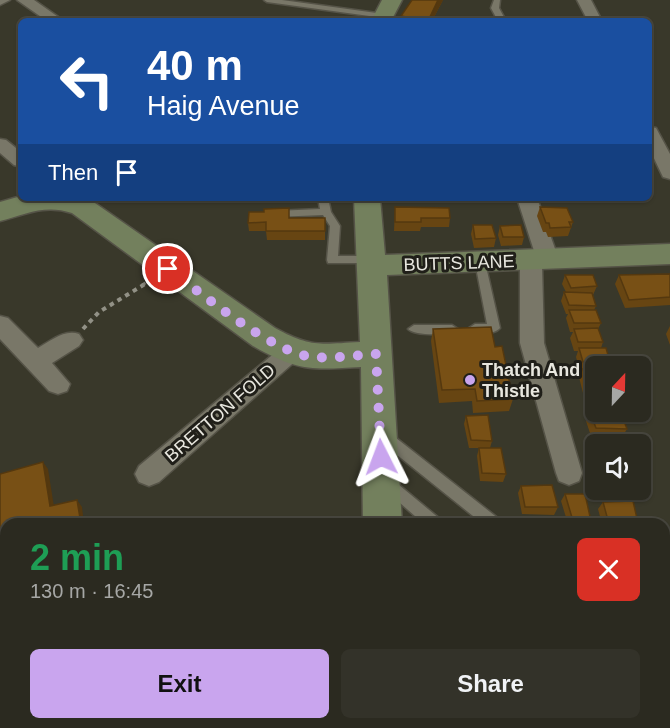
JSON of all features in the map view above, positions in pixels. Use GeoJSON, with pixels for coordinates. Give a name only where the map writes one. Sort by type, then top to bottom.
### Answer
{"type":"FeatureCollection","features":[{"type":"Feature","properties":{"kind":"street"},"geometry":{"type":"LineString","coordinates":[[24,0],[52,18]]}},
{"type":"Feature","properties":{"kind":"street"},"geometry":{"type":"LineString","coordinates":[[584,0],[593,18]]}},
{"type":"Feature","properties":{"kind":"street"},"geometry":{"type":"LineString","coordinates":[[652,136],[670,173]]}},
{"type":"Feature","properties":{"kind":"street"},"geometry":{"type":"LineString","coordinates":[[0,144],[18,159]]}},
{"type":"Feature","properties":{"kind":"street"},"geometry":{"type":"LineString","coordinates":[[0,212],[30,201]]}},
{"type":"Feature","properties":{"kind":"street"},"geometry":{"type":"LineString","coordinates":[[66,201],[82,207],[264,337],[291,352],[313,357],[376,354]]}},
{"type":"Feature","properties":{"kind":"street"},"geometry":{"type":"LineString","coordinates":[[367,201],[383,518]]}},
{"type":"Feature","properties":{"kind":"street"},"geometry":{"type":"LineString","coordinates":[[528,201],[540,260],[532,343],[569,473]]}},
{"type":"Feature","properties":{"kind":"street","name":"BUTTS LANE"},"geometry":{"type":"LineString","coordinates":[[370,263],[480,262],[670,255]]}},
{"type":"Feature","properties":{"kind":"street"},"geometry":{"type":"LineString","coordinates":[[0,324],[58,384]]}},
{"type":"Feature","properties":{"kind":"street"},"geometry":{"type":"LineString","coordinates":[[36,361],[71,340]]}},
{"type":"Feature","properties":{"kind":"street","name":"BRETTON FOLD"},"geometry":{"type":"LineString","coordinates":[[149,474],[291,352]]}},
{"type":"Feature","properties":{"kind":"lane"},"geometry":{"type":"LineString","coordinates":[[267,0],[386,12]]}},
{"type":"Feature","properties":{"kind":"lane"},"geometry":{"type":"LineString","coordinates":[[497,0],[495,8],[500,18]]}},
{"type":"Feature","properties":{"kind":"lane"},"geometry":{"type":"LineString","coordinates":[[324,201],[326,212],[335,226],[332,260],[370,263]]}},
{"type":"Feature","properties":{"kind":"lane"},"geometry":{"type":"LineString","coordinates":[[266,214],[326,212]]}},
{"type":"Feature","properties":{"kind":"lane"},"geometry":{"type":"LineString","coordinates":[[414,329],[494,328],[480,262]]}},
{"type":"Feature","properties":{"kind":"lane"},"geometry":{"type":"LineString","coordinates":[[380,434],[486,518]]}},
{"type":"Feature","properties":{"kind":"lane"},"geometry":{"type":"LineString","coordinates":[[382,480],[428,518]]}},
{"type":"Feature","properties":{"kind":"path"},"geometry":{"type":"LineString","coordinates":[[71,340],[99,312],[168,269]]}},
{"type":"Feature","properties":{"kind":"building"},"geometry":{"type":"Polygon","coordinates":[[[412,0],[438,0],[429,18],[401,16],[412,0]]]}},
{"type":"Feature","properties":{"kind":"building"},"geometry":{"type":"Polygon","coordinates":[[[395,207],[449,208],[450,218],[421,218],[421,222],[395,222],[395,207]]]}},
{"type":"Feature","properties":{"kind":"building"},"geometry":{"type":"Polygon","coordinates":[[[540,207],[567,208],[573,222],[569,222],[571,227],[550,228],[540,207]]]}},
{"type":"Feature","properties":{"kind":"building"},"geometry":{"type":"Polygon","coordinates":[[[289,208],[289,218],[325,218],[325,231],[266,231],[266,222],[248,223],[249,212],[289,208]]]}},
{"type":"Feature","properties":{"kind":"building"},"geometry":{"type":"Polygon","coordinates":[[[473,225],[492,225],[496,238],[475,239],[473,225]]]}},
{"type":"Feature","properties":{"kind":"building"},"geometry":{"type":"Polygon","coordinates":[[[521,225],[524,237],[503,237],[500,226],[521,225]]]}},
{"type":"Feature","properties":{"kind":"building"},"geometry":{"type":"Polygon","coordinates":[[[670,274],[670,297],[629,300],[619,275],[670,274]]]}},
{"type":"Feature","properties":{"kind":"building"},"geometry":{"type":"Polygon","coordinates":[[[565,275],[593,275],[597,286],[571,288],[565,275]]]}},
{"type":"Feature","properties":{"kind":"building"},"geometry":{"type":"Polygon","coordinates":[[[564,292],[592,293],[596,306],[569,305],[564,292]]]}},
{"type":"Feature","properties":{"kind":"building"},"geometry":{"type":"Polygon","coordinates":[[[569,310],[596,310],[601,323],[574,323],[569,310]]]}},
{"type":"Feature","properties":{"kind":"building","name":"Thatch And Thistle"},"geometry":{"type":"Polygon","coordinates":[[[491,327],[495,347],[502,346],[513,399],[477,401],[475,389],[442,390],[433,329],[491,327]]]}},
{"type":"Feature","properties":{"kind":"building"},"geometry":{"type":"Polygon","coordinates":[[[598,328],[603,342],[578,342],[574,329],[598,328]]]}},
{"type":"Feature","properties":{"kind":"building"},"geometry":{"type":"Polygon","coordinates":[[[579,348],[606,348],[608,356],[585,356],[585,362],[583,362],[579,348]]]}},
{"type":"Feature","properties":{"kind":"building"},"geometry":{"type":"Polygon","coordinates":[[[488,415],[492,441],[471,440],[466,416],[488,415]]]}},
{"type":"Feature","properties":{"kind":"building"},"geometry":{"type":"Polygon","coordinates":[[[594,422],[624,422],[627,429],[596,428],[594,422]]]}},
{"type":"Feature","properties":{"kind":"building"},"geometry":{"type":"Polygon","coordinates":[[[479,448],[501,448],[506,474],[482,473],[479,448]]]}},
{"type":"Feature","properties":{"kind":"building"},"geometry":{"type":"Polygon","coordinates":[[[43,462],[50,506],[77,500],[80,518],[0,518],[0,474],[43,462]]]}},
{"type":"Feature","properties":{"kind":"building"},"geometry":{"type":"Polygon","coordinates":[[[552,485],[558,507],[525,507],[521,486],[552,485]]]}},
{"type":"Feature","properties":{"kind":"building"},"geometry":{"type":"Polygon","coordinates":[[[565,494],[585,494],[590,518],[572,518],[565,494]]]}},
{"type":"Feature","properties":{"kind":"building"},"geometry":{"type":"Polygon","coordinates":[[[633,501],[637,518],[607,518],[603,502],[633,501]]]}},
{"type":"Feature","properties":{"kind":"place","name":"Thatch And Thistle"},"geometry":{"type":"Point","coordinates":[470,380]}},
{"type":"Feature","properties":{"kind":"route"},"geometry":{"type":"LineString","coordinates":[[168,269],[264,337],[291,352],[313,357],[376,354],[381,457]]}}]}
